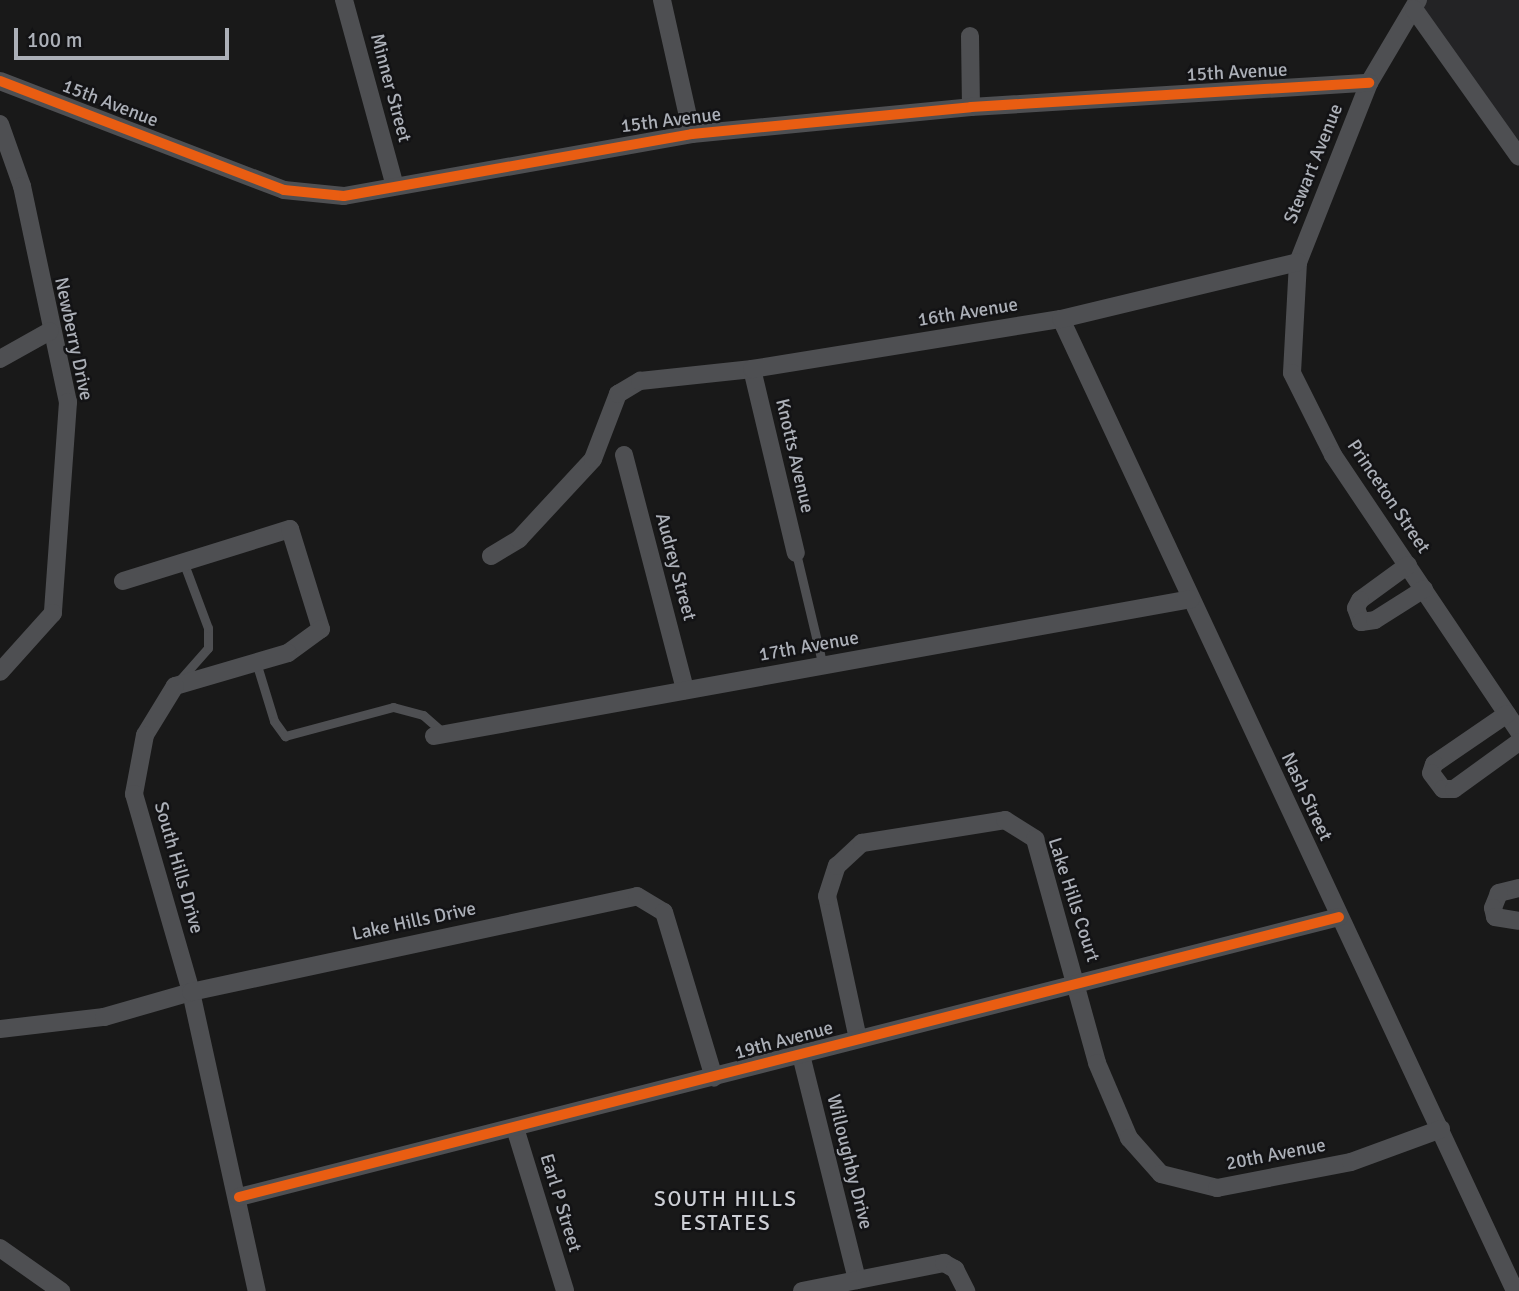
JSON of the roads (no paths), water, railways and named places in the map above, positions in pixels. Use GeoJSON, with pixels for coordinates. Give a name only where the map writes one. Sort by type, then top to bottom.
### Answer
{"type":"FeatureCollection","features":[{"type":"Feature","properties":{"kind":"street","name":"Minner Street"},"geometry":{"type":"LineString","coordinates":[[344,0],[395,186]]}},
{"type":"Feature","properties":{"kind":"street"},"geometry":{"type":"LineString","coordinates":[[662,0],[692,134]]}},
{"type":"Feature","properties":{"kind":"street"},"geometry":{"type":"LineString","coordinates":[[1416,5],[1519,157]]}},
{"type":"Feature","properties":{"kind":"street","name":"Stewart Avenue"},"geometry":{"type":"LineString","coordinates":[[1298,262],[1369,83],[1416,5]]}},
{"type":"Feature","properties":{"kind":"street"},"geometry":{"type":"LineString","coordinates":[[970,36],[971,107]]}},
{"type":"Feature","properties":{"kind":"street","name":"15th Avenue"},"geometry":{"type":"LineString","coordinates":[[0,81],[284,190],[344,195],[692,134],[971,107],[1369,83]]}},
{"type":"Feature","properties":{"kind":"street","name":"Newberry Drive"},"geometry":{"type":"LineString","coordinates":[[0,124],[22,186],[50,331],[68,402],[53,613],[0,672]]}},
{"type":"Feature","properties":{"kind":"street","name":"16th Avenue"},"geometry":{"type":"LineString","coordinates":[[491,556],[519,539],[593,459],[618,394],[640,381],[752,369],[1061,319],[1298,262]]}},
{"type":"Feature","properties":{"kind":"street","name":"Princeton Street"},"geometry":{"type":"LineString","coordinates":[[1298,262],[1292,373],[1333,455],[1519,732]]}},
{"type":"Feature","properties":{"kind":"street","name":"Nash Street"},"geometry":{"type":"LineString","coordinates":[[1061,319],[1515,1291]]}},
{"type":"Feature","properties":{"kind":"street"},"geometry":{"type":"LineString","coordinates":[[0,359],[50,331]]}},
{"type":"Feature","properties":{"kind":"street","name":"Knotts Avenue"},"geometry":{"type":"LineString","coordinates":[[752,369],[796,553]]}},
{"type":"Feature","properties":{"kind":"street","name":"Audrey Street"},"geometry":{"type":"LineString","coordinates":[[624,455],[685,690]]}},
{"type":"Feature","properties":{"kind":"street"},"geometry":{"type":"LineString","coordinates":[[123,580],[290,529],[321,629],[288,653],[175,686]]}},
{"type":"Feature","properties":{"kind":"street"},"geometry":{"type":"LineString","coordinates":[[1408,565],[1360,600],[1356,608],[1361,622],[1375,620],[1424,589]]}},
{"type":"Feature","properties":{"kind":"street","name":"17th Avenue"},"geometry":{"type":"LineString","coordinates":[[439,735],[1191,599]]}},
{"type":"Feature","properties":{"kind":"street","name":"South Hills Drive"},"geometry":{"type":"LineString","coordinates":[[175,686],[145,735],[134,794],[191,992],[239,1197],[257,1291]]}},
{"type":"Feature","properties":{"kind":"street"},"geometry":{"type":"LineString","coordinates":[[1507,714],[1434,764],[1432,773],[1443,789],[1454,789],[1519,742]]}},
{"type":"Feature","properties":{"kind":"street","name":"Lake Hills Court"},"geometry":{"type":"LineString","coordinates":[[859,1040],[827,896],[837,866],[862,843],[1005,820],[1035,839],[1078,985],[1097,1063]]}},
{"type":"Feature","properties":{"kind":"street"},"geometry":{"type":"LineString","coordinates":[[1519,888],[1499,893],[1493,908],[1495,918],[1519,921]]}},
{"type":"Feature","properties":{"kind":"street","name":"Lake Hills Drive"},"geometry":{"type":"LineString","coordinates":[[0,1029],[104,1017],[191,992],[637,896],[664,912],[714,1078]]}},
{"type":"Feature","properties":{"kind":"street","name":"19th Avenue"},"geometry":{"type":"LineString","coordinates":[[239,1197],[1339,917]]}},
{"type":"Feature","properties":{"kind":"street","name":"Willoughby Drive"},"geometry":{"type":"LineString","coordinates":[[801,1055],[857,1280]]}},
{"type":"Feature","properties":{"kind":"street","name":"20th Avenue"},"geometry":{"type":"LineString","coordinates":[[1097,1063],[1129,1138],[1161,1174],[1217,1188],[1351,1162],[1441,1129]]}},
{"type":"Feature","properties":{"kind":"street","name":"Earl P Street"},"geometry":{"type":"LineString","coordinates":[[515,1128],[565,1291]]}},
{"type":"Feature","properties":{"kind":"street"},"geometry":{"type":"LineString","coordinates":[[0,1248],[61,1291]]}},
{"type":"Feature","properties":{"kind":"street"},"geometry":{"type":"LineString","coordinates":[[802,1291],[944,1263],[955,1269],[966,1291]]}},
{"type":"Feature","properties":{"kind":"lane"},"geometry":{"type":"LineString","coordinates":[[796,553],[823,666]]}},
{"type":"Feature","properties":{"kind":"lane"},"geometry":{"type":"LineString","coordinates":[[175,686],[208,648],[208,628],[183,560]]}},
{"type":"Feature","properties":{"kind":"lane"},"geometry":{"type":"LineString","coordinates":[[256,662],[274,721],[285,736],[403,707],[423,715],[439,735]]}},
{"type":"Feature","properties":{"kind":"district","name":"SOUTH HILLS ESTATES"},"geometry":{"type":"Point","coordinates":[726,1211]}}]}
